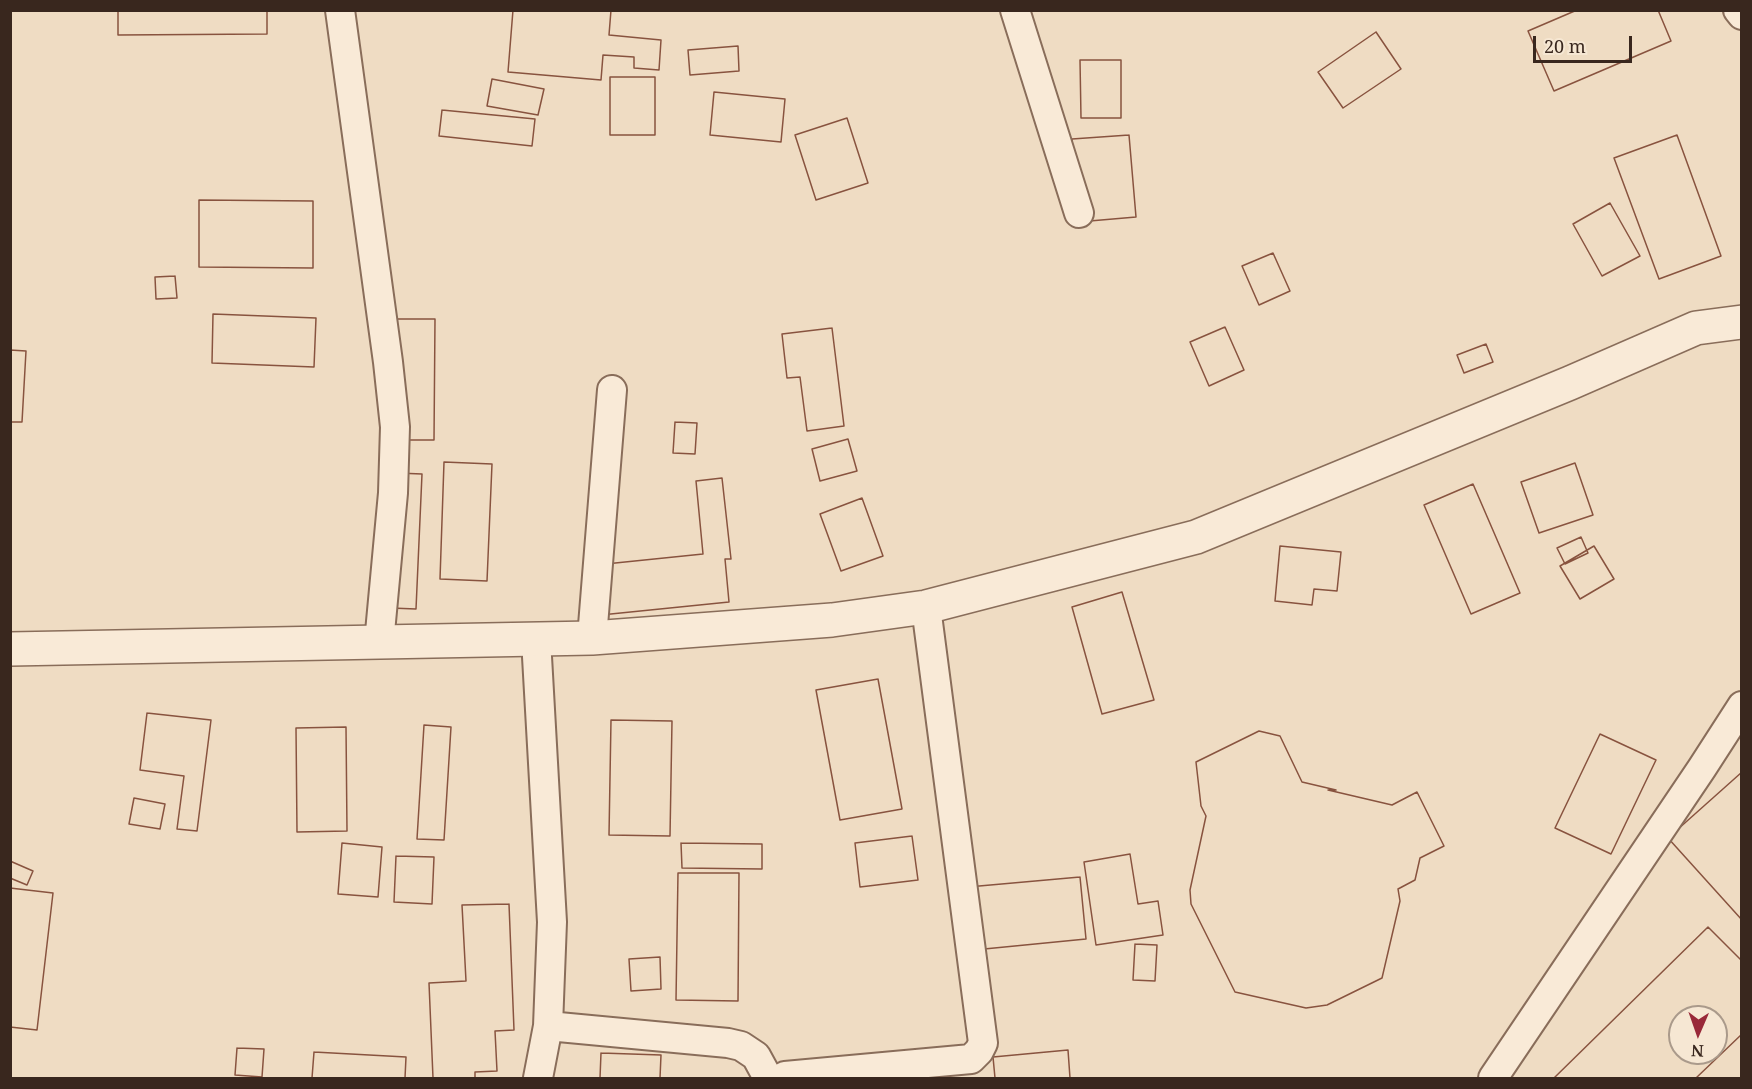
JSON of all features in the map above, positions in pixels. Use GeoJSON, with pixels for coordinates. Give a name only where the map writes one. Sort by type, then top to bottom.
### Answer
{"type":"FeatureCollection","features":[{"type":"Feature","properties":{"kind":"street"},"geometry":{"type":"LineString","coordinates":[[340,10],[395,428],[393,493],[380,643]]}},
{"type":"Feature","properties":{"kind":"street"},"geometry":{"type":"LineString","coordinates":[[1014,10],[1079,213]]}},
{"type":"Feature","properties":{"kind":"street"},"geometry":{"type":"LineString","coordinates":[[1738,10],[1742,15]]}},
{"type":"Feature","properties":{"kind":"street"},"geometry":{"type":"LineString","coordinates":[[10,649],[592,638],[832,620],[926,607],[1196,537],[1570,383],[1696,328],[1742,321]]}},
{"type":"Feature","properties":{"kind":"street"},"geometry":{"type":"LineString","coordinates":[[592,638],[612,390]]}},
{"type":"Feature","properties":{"kind":"street"},"geometry":{"type":"LineString","coordinates":[[782,1078],[971,1059],[983,1043],[926,607]]}},
{"type":"Feature","properties":{"kind":"street"},"geometry":{"type":"LineString","coordinates":[[536,639],[552,922],[548,1026],[538,1078]]}},
{"type":"Feature","properties":{"kind":"street"},"geometry":{"type":"LineString","coordinates":[[1493,1078],[1696,778],[1742,706]]}},
{"type":"Feature","properties":{"kind":"street"},"geometry":{"type":"LineString","coordinates":[[548,1026],[741,1046],[756,1056],[768,1078]]}},
{"type":"Feature","properties":{"kind":"building"},"geometry":{"type":"Polygon","coordinates":[[[118,10],[267,10],[267,34],[118,35],[118,10]]]}},
{"type":"Feature","properties":{"kind":"building"},"geometry":{"type":"Polygon","coordinates":[[[118,10],[267,10],[267,34],[118,35],[118,10]]]}},
{"type":"Feature","properties":{"kind":"building"},"geometry":{"type":"Polygon","coordinates":[[[513,10],[611,10],[609,35],[661,40],[659,70],[634,68],[634,57],[603,55],[601,80],[508,72],[513,10]]]}},
{"type":"Feature","properties":{"kind":"building"},"geometry":{"type":"Polygon","coordinates":[[[513,10],[611,10],[609,35],[661,40],[659,70],[634,68],[634,57],[603,55],[601,80],[508,72],[513,10]]]}},
{"type":"Feature","properties":{"kind":"building"},"geometry":{"type":"Polygon","coordinates":[[[1577,10],[1658,10],[1671,41],[1554,91],[1528,31],[1577,10]]]}},
{"type":"Feature","properties":{"kind":"building"},"geometry":{"type":"Polygon","coordinates":[[[1577,10],[1658,10],[1671,41],[1554,91],[1528,31],[1577,10]]]}},
{"type":"Feature","properties":{"kind":"building"},"geometry":{"type":"Polygon","coordinates":[[[1376,32],[1401,69],[1343,108],[1318,72],[1376,32]]]}},
{"type":"Feature","properties":{"kind":"building"},"geometry":{"type":"Polygon","coordinates":[[[1376,32],[1401,69],[1343,108],[1318,72],[1376,32]]]}},
{"type":"Feature","properties":{"kind":"building"},"geometry":{"type":"Polygon","coordinates":[[[738,46],[739,71],[690,75],[688,50],[738,46]]]}},
{"type":"Feature","properties":{"kind":"building"},"geometry":{"type":"Polygon","coordinates":[[[738,46],[739,71],[690,75],[688,50],[738,46]]]}},
{"type":"Feature","properties":{"kind":"building"},"geometry":{"type":"Polygon","coordinates":[[[1080,60],[1121,60],[1121,118],[1081,118],[1080,60]]]}},
{"type":"Feature","properties":{"kind":"building"},"geometry":{"type":"Polygon","coordinates":[[[1080,60],[1121,60],[1121,118],[1081,118],[1080,60]]]}},
{"type":"Feature","properties":{"kind":"building"},"geometry":{"type":"Polygon","coordinates":[[[610,77],[655,77],[655,135],[610,135],[610,77]]]}},
{"type":"Feature","properties":{"kind":"building"},"geometry":{"type":"Polygon","coordinates":[[[610,77],[655,77],[655,135],[610,135],[610,77]]]}},
{"type":"Feature","properties":{"kind":"building"},"geometry":{"type":"Polygon","coordinates":[[[492,79],[544,89],[538,115],[487,106],[492,79]]]}},
{"type":"Feature","properties":{"kind":"building"},"geometry":{"type":"Polygon","coordinates":[[[492,79],[544,89],[538,115],[487,106],[492,79]]]}},
{"type":"Feature","properties":{"kind":"building"},"geometry":{"type":"Polygon","coordinates":[[[714,92],[785,99],[781,142],[710,135],[714,92]]]}},
{"type":"Feature","properties":{"kind":"building"},"geometry":{"type":"Polygon","coordinates":[[[714,92],[785,99],[781,142],[710,135],[714,92]]]}},
{"type":"Feature","properties":{"kind":"building"},"geometry":{"type":"Polygon","coordinates":[[[442,110],[535,119],[532,146],[439,136],[442,110]]]}},
{"type":"Feature","properties":{"kind":"building"},"geometry":{"type":"Polygon","coordinates":[[[442,110],[535,119],[532,146],[439,136],[442,110]]]}},
{"type":"Feature","properties":{"kind":"building"},"geometry":{"type":"Polygon","coordinates":[[[847,118],[868,183],[816,200],[795,135],[847,118]]]}},
{"type":"Feature","properties":{"kind":"building"},"geometry":{"type":"Polygon","coordinates":[[[847,118],[868,183],[816,200],[795,135],[847,118]]]}},
{"type":"Feature","properties":{"kind":"building"},"geometry":{"type":"Polygon","coordinates":[[[1129,135],[1136,217],[1078,222],[1072,139],[1129,135]]]}},
{"type":"Feature","properties":{"kind":"building"},"geometry":{"type":"Polygon","coordinates":[[[1129,135],[1136,217],[1078,222],[1072,139],[1129,135]]]}},
{"type":"Feature","properties":{"kind":"building"},"geometry":{"type":"Polygon","coordinates":[[[1677,135],[1721,256],[1659,279],[1614,158],[1677,135]]]}},
{"type":"Feature","properties":{"kind":"building"},"geometry":{"type":"Polygon","coordinates":[[[1677,135],[1721,256],[1659,279],[1614,158],[1677,135]]]}},
{"type":"Feature","properties":{"kind":"building"},"geometry":{"type":"Polygon","coordinates":[[[199,200],[313,201],[313,268],[199,267],[199,200]]]}},
{"type":"Feature","properties":{"kind":"building"},"geometry":{"type":"Polygon","coordinates":[[[199,200],[313,201],[313,268],[199,267],[199,200]]]}},
{"type":"Feature","properties":{"kind":"building"},"geometry":{"type":"Polygon","coordinates":[[[1610,203],[1640,256],[1602,276],[1573,224],[1610,203]]]}},
{"type":"Feature","properties":{"kind":"building"},"geometry":{"type":"Polygon","coordinates":[[[1610,203],[1640,256],[1602,276],[1573,224],[1610,203]]]}},
{"type":"Feature","properties":{"kind":"building"},"geometry":{"type":"Polygon","coordinates":[[[1273,253],[1290,291],[1259,305],[1242,266],[1273,253]]]}},
{"type":"Feature","properties":{"kind":"building"},"geometry":{"type":"Polygon","coordinates":[[[1273,253],[1290,291],[1259,305],[1242,266],[1273,253]]]}},
{"type":"Feature","properties":{"kind":"building"},"geometry":{"type":"Polygon","coordinates":[[[175,276],[177,298],[156,299],[155,277],[175,276]]]}},
{"type":"Feature","properties":{"kind":"building"},"geometry":{"type":"Polygon","coordinates":[[[175,276],[177,298],[156,299],[155,277],[175,276]]]}},
{"type":"Feature","properties":{"kind":"building"},"geometry":{"type":"Polygon","coordinates":[[[213,314],[316,318],[314,367],[212,363],[213,314]]]}},
{"type":"Feature","properties":{"kind":"building"},"geometry":{"type":"Polygon","coordinates":[[[213,314],[316,318],[314,367],[212,363],[213,314]]]}},
{"type":"Feature","properties":{"kind":"building"},"geometry":{"type":"Polygon","coordinates":[[[392,319],[435,319],[434,440],[391,440],[392,319]]]}},
{"type":"Feature","properties":{"kind":"building"},"geometry":{"type":"Polygon","coordinates":[[[392,319],[435,319],[434,440],[391,440],[392,319]]]}},
{"type":"Feature","properties":{"kind":"building"},"geometry":{"type":"Polygon","coordinates":[[[1225,327],[1244,370],[1209,386],[1190,342],[1225,327]]]}},
{"type":"Feature","properties":{"kind":"building"},"geometry":{"type":"Polygon","coordinates":[[[1225,327],[1244,370],[1209,386],[1190,342],[1225,327]]]}},
{"type":"Feature","properties":{"kind":"building"},"geometry":{"type":"Polygon","coordinates":[[[832,328],[844,426],[807,431],[800,377],[787,378],[782,334],[832,328]]]}},
{"type":"Feature","properties":{"kind":"building"},"geometry":{"type":"Polygon","coordinates":[[[832,328],[844,426],[807,431],[800,377],[787,378],[782,334],[832,328]]]}},
{"type":"Feature","properties":{"kind":"building"},"geometry":{"type":"Polygon","coordinates":[[[1486,344],[1493,362],[1464,373],[1457,355],[1486,344]]]}},
{"type":"Feature","properties":{"kind":"building"},"geometry":{"type":"Polygon","coordinates":[[[1486,344],[1493,362],[1464,373],[1457,355],[1486,344]]]}},
{"type":"Feature","properties":{"kind":"building"},"geometry":{"type":"Polygon","coordinates":[[[10,350],[26,351],[22,422],[10,422],[10,350]]]}},
{"type":"Feature","properties":{"kind":"building"},"geometry":{"type":"Polygon","coordinates":[[[10,350],[26,351],[22,422],[10,422],[10,350]]]}},
{"type":"Feature","properties":{"kind":"building"},"geometry":{"type":"Polygon","coordinates":[[[675,422],[697,423],[695,454],[673,453],[675,422]]]}},
{"type":"Feature","properties":{"kind":"building"},"geometry":{"type":"Polygon","coordinates":[[[675,422],[697,423],[695,454],[673,453],[675,422]]]}},
{"type":"Feature","properties":{"kind":"building"},"geometry":{"type":"Polygon","coordinates":[[[848,439],[857,471],[820,481],[812,449],[848,439]]]}},
{"type":"Feature","properties":{"kind":"building"},"geometry":{"type":"Polygon","coordinates":[[[848,439],[857,471],[820,481],[812,449],[848,439]]]}},
{"type":"Feature","properties":{"kind":"building"},"geometry":{"type":"Polygon","coordinates":[[[444,462],[492,464],[487,581],[440,579],[444,462]]]}},
{"type":"Feature","properties":{"kind":"building"},"geometry":{"type":"Polygon","coordinates":[[[444,462],[492,464],[487,581],[440,579],[444,462]]]}},
{"type":"Feature","properties":{"kind":"building"},"geometry":{"type":"Polygon","coordinates":[[[1575,463],[1593,515],[1539,533],[1521,482],[1575,463]]]}},
{"type":"Feature","properties":{"kind":"building"},"geometry":{"type":"Polygon","coordinates":[[[1575,463],[1593,515],[1539,533],[1521,482],[1575,463]]]}},
{"type":"Feature","properties":{"kind":"building"},"geometry":{"type":"Polygon","coordinates":[[[397,473],[422,474],[416,609],[391,608],[397,473]]]}},
{"type":"Feature","properties":{"kind":"building"},"geometry":{"type":"Polygon","coordinates":[[[397,473],[422,474],[416,609],[391,608],[397,473]]]}},
{"type":"Feature","properties":{"kind":"building"},"geometry":{"type":"Polygon","coordinates":[[[722,478],[731,559],[725,559],[729,602],[591,616],[586,566],[703,554],[696,481],[722,478]]]}},
{"type":"Feature","properties":{"kind":"building"},"geometry":{"type":"Polygon","coordinates":[[[722,478],[731,559],[725,559],[729,602],[591,616],[586,566],[703,554],[696,481],[722,478]]]}},
{"type":"Feature","properties":{"kind":"building"},"geometry":{"type":"Polygon","coordinates":[[[1473,484],[1520,593],[1471,614],[1424,505],[1473,484]]]}},
{"type":"Feature","properties":{"kind":"building"},"geometry":{"type":"Polygon","coordinates":[[[1473,484],[1520,593],[1471,614],[1424,505],[1473,484]]]}},
{"type":"Feature","properties":{"kind":"building"},"geometry":{"type":"Polygon","coordinates":[[[862,498],[883,556],[841,571],[820,514],[862,498]]]}},
{"type":"Feature","properties":{"kind":"building"},"geometry":{"type":"Polygon","coordinates":[[[862,498],[883,556],[841,571],[820,514],[862,498]]]}},
{"type":"Feature","properties":{"kind":"building"},"geometry":{"type":"Polygon","coordinates":[[[1581,537],[1588,553],[1565,564],[1557,548],[1581,537]]]}},
{"type":"Feature","properties":{"kind":"building"},"geometry":{"type":"Polygon","coordinates":[[[1581,537],[1588,553],[1565,564],[1557,548],[1581,537]]]}},
{"type":"Feature","properties":{"kind":"building"},"geometry":{"type":"Polygon","coordinates":[[[1280,546],[1341,552],[1337,591],[1314,589],[1312,605],[1275,601],[1280,546]]]}},
{"type":"Feature","properties":{"kind":"building"},"geometry":{"type":"Polygon","coordinates":[[[1280,546],[1341,552],[1337,591],[1314,589],[1312,605],[1275,601],[1280,546]]]}},
{"type":"Feature","properties":{"kind":"building"},"geometry":{"type":"Polygon","coordinates":[[[1594,546],[1614,579],[1580,599],[1560,566],[1594,546]]]}},
{"type":"Feature","properties":{"kind":"building"},"geometry":{"type":"Polygon","coordinates":[[[1594,546],[1614,579],[1580,599],[1560,566],[1594,546]]]}},
{"type":"Feature","properties":{"kind":"building"},"geometry":{"type":"Polygon","coordinates":[[[1122,592],[1154,700],[1102,714],[1072,607],[1122,592]]]}},
{"type":"Feature","properties":{"kind":"building"},"geometry":{"type":"Polygon","coordinates":[[[1122,592],[1154,700],[1102,714],[1072,607],[1122,592]]]}},
{"type":"Feature","properties":{"kind":"building"},"geometry":{"type":"Polygon","coordinates":[[[878,679],[902,809],[840,820],[816,690],[878,679]]]}},
{"type":"Feature","properties":{"kind":"building"},"geometry":{"type":"Polygon","coordinates":[[[878,679],[902,809],[840,820],[816,690],[878,679]]]}},
{"type":"Feature","properties":{"kind":"building"},"geometry":{"type":"Polygon","coordinates":[[[147,713],[211,720],[197,831],[177,829],[184,776],[140,770],[147,713]]]}},
{"type":"Feature","properties":{"kind":"building"},"geometry":{"type":"Polygon","coordinates":[[[147,713],[211,720],[197,831],[177,829],[184,776],[140,770],[147,713]]]}},
{"type":"Feature","properties":{"kind":"building"},"geometry":{"type":"Polygon","coordinates":[[[611,720],[672,721],[670,836],[609,835],[611,720]]]}},
{"type":"Feature","properties":{"kind":"building"},"geometry":{"type":"Polygon","coordinates":[[[611,720],[672,721],[670,836],[609,835],[611,720]]]}},
{"type":"Feature","properties":{"kind":"building"},"geometry":{"type":"Polygon","coordinates":[[[424,725],[451,727],[444,840],[417,839],[424,725]]]}},
{"type":"Feature","properties":{"kind":"building"},"geometry":{"type":"Polygon","coordinates":[[[424,725],[451,727],[444,840],[417,839],[424,725]]]}},
{"type":"Feature","properties":{"kind":"building"},"geometry":{"type":"Polygon","coordinates":[[[346,727],[347,831],[297,832],[296,728],[346,727]]]}},
{"type":"Feature","properties":{"kind":"building"},"geometry":{"type":"Polygon","coordinates":[[[346,727],[347,831],[297,832],[296,728],[346,727]]]}},
{"type":"Feature","properties":{"kind":"building"},"geometry":{"type":"Polygon","coordinates":[[[1259,731],[1280,736],[1302,782],[1392,805],[1417,792],[1444,846],[1420,858],[1415,880],[1398,889],[1400,901],[1382,978],[1327,1005],[1306,1008],[1235,992],[1191,904],[1190,890],[1206,816],[1201,806],[1196,762],[1259,731]]]}},
{"type":"Feature","properties":{"kind":"building"},"geometry":{"type":"Polygon","coordinates":[[[1259,731],[1280,736],[1302,782],[1392,805],[1417,792],[1444,846],[1420,858],[1415,880],[1398,889],[1400,901],[1382,978],[1327,1005],[1306,1008],[1235,992],[1191,904],[1190,890],[1206,816],[1201,806],[1196,762],[1259,731]]]}},
{"type":"Feature","properties":{"kind":"building"},"geometry":{"type":"Polygon","coordinates":[[[1600,734],[1656,760],[1611,854],[1555,828],[1600,734]]]}},
{"type":"Feature","properties":{"kind":"building"},"geometry":{"type":"Polygon","coordinates":[[[1600,734],[1656,760],[1611,854],[1555,828],[1600,734]]]}},
{"type":"Feature","properties":{"kind":"building"},"geometry":{"type":"Polygon","coordinates":[[[1742,772],[1742,920],[1668,838],[1742,772]]]}},
{"type":"Feature","properties":{"kind":"building"},"geometry":{"type":"Polygon","coordinates":[[[1742,772],[1742,920],[1668,838],[1742,772]]]}},
{"type":"Feature","properties":{"kind":"building"},"geometry":{"type":"Polygon","coordinates":[[[134,798],[165,804],[160,829],[129,824],[134,798]]]}},
{"type":"Feature","properties":{"kind":"building"},"geometry":{"type":"Polygon","coordinates":[[[134,798],[165,804],[160,829],[129,824],[134,798]]]}},
{"type":"Feature","properties":{"kind":"building"},"geometry":{"type":"Polygon","coordinates":[[[912,836],[918,880],[860,887],[855,843],[912,836]]]}},
{"type":"Feature","properties":{"kind":"building"},"geometry":{"type":"Polygon","coordinates":[[[912,836],[918,880],[860,887],[855,843],[912,836]]]}},
{"type":"Feature","properties":{"kind":"building"},"geometry":{"type":"Polygon","coordinates":[[[342,843],[382,847],[378,897],[338,894],[342,843]]]}},
{"type":"Feature","properties":{"kind":"building"},"geometry":{"type":"Polygon","coordinates":[[[342,843],[382,847],[378,897],[338,894],[342,843]]]}},
{"type":"Feature","properties":{"kind":"building"},"geometry":{"type":"Polygon","coordinates":[[[681,843],[762,844],[762,869],[682,868],[681,843]]]}},
{"type":"Feature","properties":{"kind":"building"},"geometry":{"type":"Polygon","coordinates":[[[681,843],[762,844],[762,869],[682,868],[681,843]]]}},
{"type":"Feature","properties":{"kind":"building"},"geometry":{"type":"Polygon","coordinates":[[[1130,854],[1138,904],[1158,901],[1163,935],[1096,945],[1084,862],[1130,854]]]}},
{"type":"Feature","properties":{"kind":"building"},"geometry":{"type":"Polygon","coordinates":[[[1130,854],[1138,904],[1158,901],[1163,935],[1096,945],[1084,862],[1130,854]]]}},
{"type":"Feature","properties":{"kind":"building"},"geometry":{"type":"Polygon","coordinates":[[[396,856],[434,857],[432,904],[394,902],[396,856]]]}},
{"type":"Feature","properties":{"kind":"building"},"geometry":{"type":"Polygon","coordinates":[[[396,856],[434,857],[432,904],[394,902],[396,856]]]}},
{"type":"Feature","properties":{"kind":"building"},"geometry":{"type":"Polygon","coordinates":[[[10,861],[33,871],[27,885],[10,878],[10,861]]]}},
{"type":"Feature","properties":{"kind":"building"},"geometry":{"type":"Polygon","coordinates":[[[10,861],[33,871],[27,885],[10,878],[10,861]]]}},
{"type":"Feature","properties":{"kind":"building"},"geometry":{"type":"Polygon","coordinates":[[[678,873],[739,873],[738,1001],[676,1000],[678,873]]]}},
{"type":"Feature","properties":{"kind":"building"},"geometry":{"type":"Polygon","coordinates":[[[678,873],[739,873],[738,1001],[676,1000],[678,873]]]}},
{"type":"Feature","properties":{"kind":"building"},"geometry":{"type":"Polygon","coordinates":[[[1080,877],[1086,939],[974,950],[968,887],[1080,877]]]}},
{"type":"Feature","properties":{"kind":"building"},"geometry":{"type":"Polygon","coordinates":[[[1080,877],[1086,939],[974,950],[968,887],[1080,877]]]}},
{"type":"Feature","properties":{"kind":"building"},"geometry":{"type":"Polygon","coordinates":[[[10,888],[53,893],[37,1030],[10,1027],[10,888]]]}},
{"type":"Feature","properties":{"kind":"building"},"geometry":{"type":"Polygon","coordinates":[[[10,888],[53,893],[37,1030],[10,1027],[10,888]]]}},
{"type":"Feature","properties":{"kind":"building"},"geometry":{"type":"Polygon","coordinates":[[[509,904],[514,1030],[495,1031],[497,1071],[475,1072],[475,1078],[433,1078],[429,983],[466,981],[462,905],[509,904]]]}},
{"type":"Feature","properties":{"kind":"building"},"geometry":{"type":"Polygon","coordinates":[[[509,904],[514,1030],[495,1031],[497,1071],[475,1072],[475,1078],[433,1078],[429,983],[466,981],[462,905],[509,904]]]}},
{"type":"Feature","properties":{"kind":"building"},"geometry":{"type":"Polygon","coordinates":[[[1708,927],[1742,961],[1742,1034],[1728,1047],[1728,1005],[1668,1005],[1668,1065],[1710,1065],[1696,1078],[1554,1078],[1708,927]]]}},
{"type":"Feature","properties":{"kind":"building"},"geometry":{"type":"Polygon","coordinates":[[[1708,927],[1742,961],[1742,1034],[1728,1047],[1728,1005],[1668,1005],[1668,1065],[1710,1065],[1696,1078],[1554,1078],[1708,927]]]}},
{"type":"Feature","properties":{"kind":"building"},"geometry":{"type":"Polygon","coordinates":[[[1135,944],[1157,945],[1155,981],[1133,980],[1135,944]]]}},
{"type":"Feature","properties":{"kind":"building"},"geometry":{"type":"Polygon","coordinates":[[[1135,944],[1157,945],[1155,981],[1133,980],[1135,944]]]}},
{"type":"Feature","properties":{"kind":"building"},"geometry":{"type":"Polygon","coordinates":[[[660,957],[661,989],[631,991],[629,959],[660,957]]]}},
{"type":"Feature","properties":{"kind":"building"},"geometry":{"type":"Polygon","coordinates":[[[660,957],[661,989],[631,991],[629,959],[660,957]]]}},
{"type":"Feature","properties":{"kind":"building"},"geometry":{"type":"Polygon","coordinates":[[[237,1048],[264,1049],[262,1077],[235,1075],[237,1048]]]}},
{"type":"Feature","properties":{"kind":"building"},"geometry":{"type":"Polygon","coordinates":[[[237,1048],[264,1049],[262,1077],[235,1075],[237,1048]]]}},
{"type":"Feature","properties":{"kind":"building"},"geometry":{"type":"Polygon","coordinates":[[[1068,1050],[1070,1078],[995,1078],[993,1057],[1068,1050]]]}},
{"type":"Feature","properties":{"kind":"building"},"geometry":{"type":"Polygon","coordinates":[[[1068,1050],[1070,1078],[995,1078],[993,1057],[1068,1050]]]}},
{"type":"Feature","properties":{"kind":"building"},"geometry":{"type":"Polygon","coordinates":[[[314,1052],[406,1057],[405,1078],[312,1078],[314,1052]]]}},
{"type":"Feature","properties":{"kind":"building"},"geometry":{"type":"Polygon","coordinates":[[[314,1052],[406,1057],[405,1078],[312,1078],[314,1052]]]}},
{"type":"Feature","properties":{"kind":"building"},"geometry":{"type":"Polygon","coordinates":[[[601,1053],[661,1055],[660,1078],[600,1078],[601,1053]]]}},
{"type":"Feature","properties":{"kind":"building"},"geometry":{"type":"Polygon","coordinates":[[[601,1053],[661,1055],[660,1078],[600,1078],[601,1053]]]}}]}
